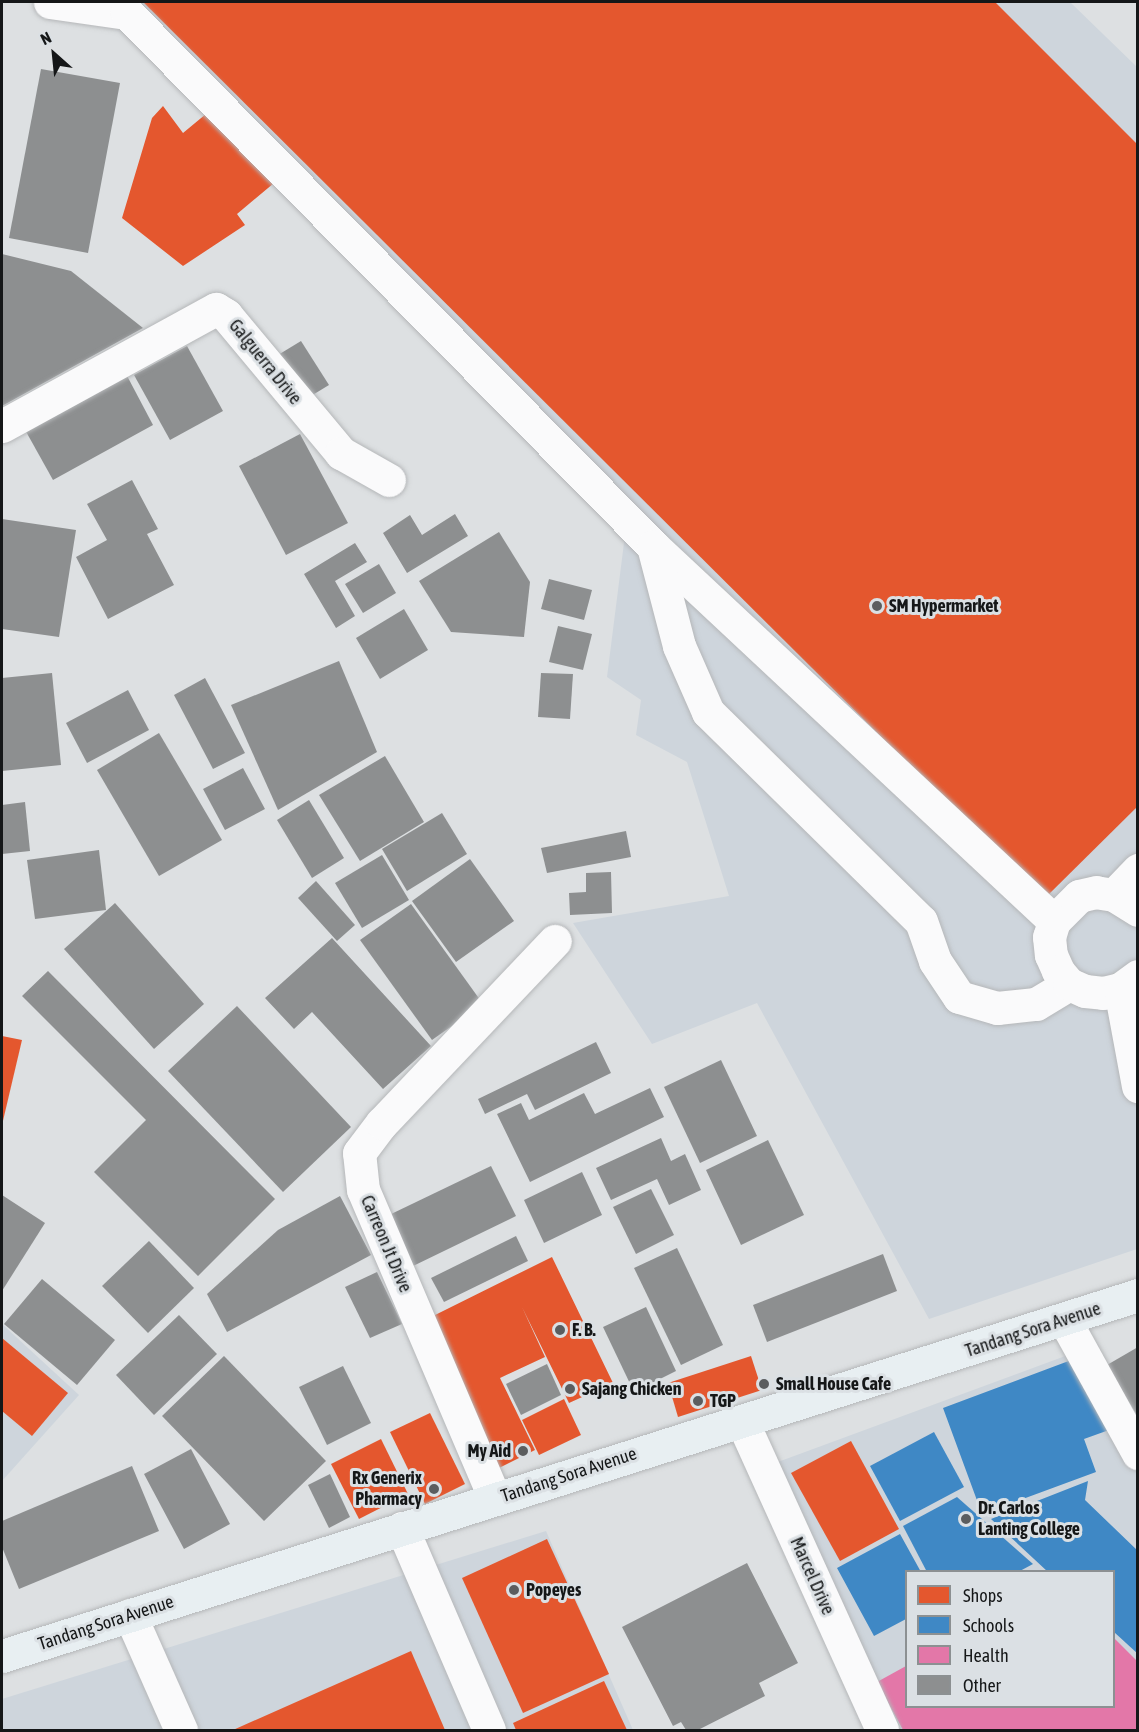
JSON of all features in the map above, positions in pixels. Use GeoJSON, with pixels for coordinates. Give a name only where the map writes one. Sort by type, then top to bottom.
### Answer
{"type":"FeatureCollection","features":[{"type":"Feature","properties":{"kind":"main road","name":"Tandang Sora Avenue"},"geometry":{"type":"LineString","coordinates":[[2,1656],[402,1528],[1065,1321],[1137,1295]]}},
{"type":"Feature","properties":{"kind":"street"},"geometry":{"type":"LineString","coordinates":[[50,2],[127,13],[653,546],[1054,921]]}},
{"type":"Feature","properties":{"kind":"street","name":"Galguerra Drive"},"geometry":{"type":"LineString","coordinates":[[2,426],[216,309],[226,315],[341,453],[388,480]]}},
{"type":"Feature","properties":{"kind":"street"},"geometry":{"type":"LineString","coordinates":[[653,546],[679,646],[708,712],[921,921],[935,961],[959,997],[997,1008],[1036,1004],[1069,984]]}},
{"type":"Feature","properties":{"kind":"street"},"geometry":{"type":"LineString","coordinates":[[1137,870],[1126,903],[1096,892],[1079,896],[1054,921],[1049,937],[1050,955],[1069,984],[1085,991],[1103,993],[1129,982],[1137,1086]]}},
{"type":"Feature","properties":{"kind":"street","name":"Carreon Jt Drive"},"geometry":{"type":"LineString","coordinates":[[495,1499],[363,1190],[359,1153],[382,1122],[555,940]]}},
{"type":"Feature","properties":{"kind":"street"},"geometry":{"type":"LineString","coordinates":[[1065,1321],[1137,1453]]}},
{"type":"Feature","properties":{"kind":"street","name":"Marcel Drive"},"geometry":{"type":"LineString","coordinates":[[742,1421],[882,1731]]}},
{"type":"Feature","properties":{"kind":"street"},"geometry":{"type":"LineString","coordinates":[[402,1528],[489,1731]]}},
{"type":"Feature","properties":{"kind":"street"},"geometry":{"type":"LineString","coordinates":[[130,1615],[181,1731]]}},
{"type":"Feature","properties":{"kind":"shaded area","name":"SM Hypermarket"},"geometry":{"type":"Polygon","coordinates":[[[109,2],[1070,2],[1137,67],[1137,1249],[929,1319],[757,1003],[652,1044],[573,923],[729,896],[687,762],[636,735],[641,700],[607,677],[625,535],[109,2]]]}},
{"type":"Feature","properties":{"kind":"shaded area"},"geometry":{"type":"Polygon","coordinates":[[[2,1324],[79,1395],[2,1481],[2,1324]]]}},
{"type":"Feature","properties":{"kind":"shaded area","name":"Dr. Carlos Lanting College"},"geometry":{"type":"Polygon","coordinates":[[[1095,1345],[1137,1439],[1137,1730],[900,1730],[767,1466],[1095,1345]]]}},
{"type":"Feature","properties":{"kind":"shaded area"},"geometry":{"type":"Polygon","coordinates":[[[546,1531],[633,1730],[2,1730],[2,1699],[546,1531]]]}},
{"type":"Feature","properties":{"kind":"building: Shops","name":"SM Hypermarket"},"geometry":{"type":"Polygon","coordinates":[[[143,2],[995,2],[1138,145],[1138,806],[1044,899],[143,2]]]}},
{"type":"Feature","properties":{"kind":"building: Shops"},"geometry":{"type":"Polygon","coordinates":[[[218,104],[280,178],[237,214],[245,225],[183,266],[122,218],[152,118],[163,106],[183,133],[218,104]]]}},
{"type":"Feature","properties":{"kind":"building: Shops"},"geometry":{"type":"Polygon","coordinates":[[[2,1036],[22,1040],[2,1125],[2,1036]]]}},
{"type":"Feature","properties":{"kind":"building: Shops"},"geometry":{"type":"Polygon","coordinates":[[[552,1257],[613,1383],[569,1403],[522,1307],[545,1357],[500,1378],[535,1450],[497,1469],[425,1320],[552,1257]]]}},
{"type":"Feature","properties":{"kind":"building: Shops"},"geometry":{"type":"Polygon","coordinates":[[[2,1338],[68,1393],[32,1436],[2,1411],[2,1338]]]}},
{"type":"Feature","properties":{"kind":"building: Shops"},"geometry":{"type":"Polygon","coordinates":[[[751,1356],[762,1390],[678,1417],[668,1383],[751,1356]]]}},
{"type":"Feature","properties":{"kind":"building: Shops"},"geometry":{"type":"Polygon","coordinates":[[[564,1399],[581,1435],[539,1455],[522,1420],[564,1399]]]}},
{"type":"Feature","properties":{"kind":"building: Shops"},"geometry":{"type":"Polygon","coordinates":[[[430,1413],[465,1484],[425,1504],[390,1432],[430,1413]]]}},
{"type":"Feature","properties":{"kind":"building: Shops"},"geometry":{"type":"Polygon","coordinates":[[[381,1439],[408,1494],[359,1519],[331,1464],[381,1439]]]}},
{"type":"Feature","properties":{"kind":"building: Shops"},"geometry":{"type":"Polygon","coordinates":[[[851,1441],[899,1529],[840,1561],[791,1473],[851,1441]]]}},
{"type":"Feature","properties":{"kind":"building: Shops"},"geometry":{"type":"Polygon","coordinates":[[[547,1539],[609,1674],[523,1713],[462,1578],[547,1539]]]}},
{"type":"Feature","properties":{"kind":"building: Shops"},"geometry":{"type":"Polygon","coordinates":[[[411,1651],[445,1730],[233,1730],[411,1651]]]}},
{"type":"Feature","properties":{"kind":"building: Shops"},"geometry":{"type":"Polygon","coordinates":[[[604,1681],[627,1730],[516,1730],[513,1723],[604,1681]]]}},
{"type":"Feature","properties":{"kind":"building: Schools"},"geometry":{"type":"Polygon","coordinates":[[[1082,1356],[1109,1430],[1084,1439],[1096,1472],[982,1514],[943,1408],[1082,1356]]]}},
{"type":"Feature","properties":{"kind":"building: Schools"},"geometry":{"type":"Polygon","coordinates":[[[934,1432],[964,1487],[900,1521],[870,1466],[934,1432]]]}},
{"type":"Feature","properties":{"kind":"building: Schools"},"geometry":{"type":"Polygon","coordinates":[[[1088,1481],[1085,1500],[1138,1551],[1138,1654],[1115,1633],[1115,1570],[1046,1570],[991,1519],[1088,1481]]]}},
{"type":"Feature","properties":{"kind":"building: Schools"},"geometry":{"type":"Polygon","coordinates":[[[957,1497],[1033,1564],[1022,1570],[926,1570],[903,1526],[957,1497]]]}},
{"type":"Feature","properties":{"kind":"building: Schools"},"geometry":{"type":"Polygon","coordinates":[[[900,1534],[920,1570],[905,1570],[905,1620],[874,1636],[837,1568],[900,1534]]]}},
{"type":"Feature","properties":{"kind":"building: Health"},"geometry":{"type":"Polygon","coordinates":[[[1115,1639],[1138,1662],[1138,1730],[903,1730],[877,1682],[905,1667],[905,1708],[1115,1708],[1115,1639]]]}},
{"type":"Feature","properties":{"kind":"building: Other"},"geometry":{"type":"Polygon","coordinates":[[[41,69],[120,83],[88,253],[9,238],[41,69]]]}},
{"type":"Feature","properties":{"kind":"building: Other"},"geometry":{"type":"Polygon","coordinates":[[[2,254],[71,271],[143,328],[2,406],[2,254]]]}},
{"type":"Feature","properties":{"kind":"building: Other"},"geometry":{"type":"Polygon","coordinates":[[[301,341],[329,385],[306,399],[278,355],[301,341]]]}},
{"type":"Feature","properties":{"kind":"building: Other"},"geometry":{"type":"Polygon","coordinates":[[[187,346],[223,411],[170,440],[134,375],[187,346]]]}},
{"type":"Feature","properties":{"kind":"building: Other"},"geometry":{"type":"Polygon","coordinates":[[[125,372],[153,425],[53,480],[24,428],[125,372]]]}},
{"type":"Feature","properties":{"kind":"building: Other"},"geometry":{"type":"Polygon","coordinates":[[[300,434],[348,523],[286,555],[239,466],[300,434]]]}},
{"type":"Feature","properties":{"kind":"building: Other"},"geometry":{"type":"Polygon","coordinates":[[[132,480],[158,529],[147,534],[174,585],[108,619],[76,557],[107,540],[87,504],[132,480]]]}},
{"type":"Feature","properties":{"kind":"building: Other"},"geometry":{"type":"Polygon","coordinates":[[[455,514],[468,536],[407,573],[383,533],[410,515],[422,535],[455,514]]]}},
{"type":"Feature","properties":{"kind":"building: Other"},"geometry":{"type":"Polygon","coordinates":[[[2,519],[76,530],[59,637],[2,629],[2,519]]]}},
{"type":"Feature","properties":{"kind":"building: Other"},"geometry":{"type":"Polygon","coordinates":[[[499,532],[530,582],[524,637],[451,632],[419,581],[499,532]]]}},
{"type":"Feature","properties":{"kind":"building: Other"},"geometry":{"type":"Polygon","coordinates":[[[355,543],[367,562],[335,581],[355,616],[336,628],[304,574],[355,543]]]}},
{"type":"Feature","properties":{"kind":"building: Other"},"geometry":{"type":"Polygon","coordinates":[[[379,564],[396,593],[363,613],[345,584],[379,564]]]}},
{"type":"Feature","properties":{"kind":"building: Other"},"geometry":{"type":"Polygon","coordinates":[[[549,579],[592,590],[584,620],[541,609],[549,579]]]}},
{"type":"Feature","properties":{"kind":"building: Other"},"geometry":{"type":"Polygon","coordinates":[[[404,609],[428,650],[380,679],[356,638],[404,609]]]}},
{"type":"Feature","properties":{"kind":"building: Other"},"geometry":{"type":"Polygon","coordinates":[[[558,626],[592,634],[583,670],[549,662],[558,626]]]}},
{"type":"Feature","properties":{"kind":"building: Other"},"geometry":{"type":"Polygon","coordinates":[[[339,661],[377,752],[278,810],[231,705],[339,661]]]}},
{"type":"Feature","properties":{"kind":"building: Other"},"geometry":{"type":"Polygon","coordinates":[[[52,673],[61,765],[2,771],[2,678],[52,673]]]}},
{"type":"Feature","properties":{"kind":"building: Other"},"geometry":{"type":"Polygon","coordinates":[[[541,673],[573,674],[570,719],[538,717],[541,673]]]}},
{"type":"Feature","properties":{"kind":"building: Other"},"geometry":{"type":"Polygon","coordinates":[[[205,678],[245,753],[213,769],[174,695],[205,678]]]}},
{"type":"Feature","properties":{"kind":"building: Other"},"geometry":{"type":"Polygon","coordinates":[[[128,690],[149,730],[87,763],[66,723],[128,690]]]}},
{"type":"Feature","properties":{"kind":"building: Other"},"geometry":{"type":"Polygon","coordinates":[[[159,733],[222,840],[159,876],[97,770],[159,733]]]}},
{"type":"Feature","properties":{"kind":"building: Other"},"geometry":{"type":"Polygon","coordinates":[[[385,756],[424,822],[360,861],[319,795],[385,756]]]}},
{"type":"Feature","properties":{"kind":"building: Other"},"geometry":{"type":"Polygon","coordinates":[[[243,768],[265,809],[225,830],[203,789],[243,768]]]}},
{"type":"Feature","properties":{"kind":"building: Other"},"geometry":{"type":"Polygon","coordinates":[[[309,800],[344,858],[312,878],[277,820],[309,800]]]}},
{"type":"Feature","properties":{"kind":"building: Other"},"geometry":{"type":"Polygon","coordinates":[[[25,802],[30,851],[2,854],[2,805],[25,802]]]}},
{"type":"Feature","properties":{"kind":"building: Other"},"geometry":{"type":"Polygon","coordinates":[[[442,813],[467,854],[407,891],[382,849],[442,813]]]}},
{"type":"Feature","properties":{"kind":"building: Other"},"geometry":{"type":"Polygon","coordinates":[[[626,831],[631,857],[547,873],[541,848],[626,831]]]}},
{"type":"Feature","properties":{"kind":"building: Other"},"geometry":{"type":"Polygon","coordinates":[[[99,850],[106,910],[35,919],[27,860],[99,850]]]}},
{"type":"Feature","properties":{"kind":"building: Other"},"geometry":{"type":"Polygon","coordinates":[[[382,855],[409,900],[362,928],[335,883],[382,855]]]}},
{"type":"Feature","properties":{"kind":"building: Other"},"geometry":{"type":"Polygon","coordinates":[[[470,859],[514,921],[456,962],[412,901],[470,859]]]}},
{"type":"Feature","properties":{"kind":"building: Other"},"geometry":{"type":"Polygon","coordinates":[[[611,872],[612,913],[570,915],[569,893],[586,892],[586,873],[611,872]]]}},
{"type":"Feature","properties":{"kind":"building: Other"},"geometry":{"type":"Polygon","coordinates":[[[316,881],[355,925],[337,941],[298,898],[316,881]]]}},
{"type":"Feature","properties":{"kind":"building: Other"},"geometry":{"type":"Polygon","coordinates":[[[115,903],[204,1004],[154,1049],[64,949],[115,903]]]}},
{"type":"Feature","properties":{"kind":"building: Other"},"geometry":{"type":"Polygon","coordinates":[[[411,904],[483,1004],[432,1040],[360,940],[411,904]]]}},
{"type":"Feature","properties":{"kind":"building: Other"},"geometry":{"type":"Polygon","coordinates":[[[332,938],[431,1046],[383,1089],[312,1012],[294,1029],[265,998],[332,938]]]}},
{"type":"Feature","properties":{"kind":"building: Other"},"geometry":{"type":"Polygon","coordinates":[[[48,971],[275,1199],[198,1276],[94,1172],[146,1120],[22,996],[48,971]]]}},
{"type":"Feature","properties":{"kind":"building: Other"},"geometry":{"type":"Polygon","coordinates":[[[237,1006],[351,1127],[283,1192],[168,1071],[237,1006]]]}},
{"type":"Feature","properties":{"kind":"building: Other"},"geometry":{"type":"Polygon","coordinates":[[[596,1042],[611,1073],[535,1110],[527,1094],[485,1114],[478,1099],[596,1042]]]}},
{"type":"Feature","properties":{"kind":"building: Other"},"geometry":{"type":"Polygon","coordinates":[[[721,1060],[757,1136],[700,1163],[664,1087],[721,1060]]]}},
{"type":"Feature","properties":{"kind":"building: Other"},"geometry":{"type":"Polygon","coordinates":[[[650,1088],[664,1117],[530,1182],[497,1114],[521,1103],[529,1120],[584,1093],[595,1114],[650,1088]]]}},
{"type":"Feature","properties":{"kind":"building: Other"},"geometry":{"type":"Polygon","coordinates":[[[661,1138],[671,1161],[685,1154],[701,1190],[669,1205],[657,1179],[611,1200],[596,1168],[661,1138]]]}},
{"type":"Feature","properties":{"kind":"building: Other"},"geometry":{"type":"Polygon","coordinates":[[[768,1140],[804,1215],[741,1245],[706,1170],[768,1140]]]}},
{"type":"Feature","properties":{"kind":"building: Other"},"geometry":{"type":"Polygon","coordinates":[[[491,1166],[516,1216],[411,1267],[387,1216],[491,1166]]]}},
{"type":"Feature","properties":{"kind":"building: Other"},"geometry":{"type":"Polygon","coordinates":[[[582,1172],[602,1215],[544,1243],[524,1200],[582,1172]]]}},
{"type":"Feature","properties":{"kind":"building: Other"},"geometry":{"type":"Polygon","coordinates":[[[651,1189],[674,1235],[636,1254],[613,1207],[651,1189]]]}},
{"type":"Feature","properties":{"kind":"building: Other"},"geometry":{"type":"Polygon","coordinates":[[[2,1195],[45,1223],[2,1291],[2,1195]]]}},
{"type":"Feature","properties":{"kind":"building: Other"},"geometry":{"type":"Polygon","coordinates":[[[340,1196],[371,1255],[227,1332],[207,1294],[278,1230],[340,1196]]]}},
{"type":"Feature","properties":{"kind":"building: Other"},"geometry":{"type":"Polygon","coordinates":[[[516,1236],[528,1261],[444,1302],[431,1278],[516,1236]]]}},
{"type":"Feature","properties":{"kind":"building: Other"},"geometry":{"type":"Polygon","coordinates":[[[149,1241],[194,1288],[148,1333],[102,1286],[149,1241]]]}},
{"type":"Feature","properties":{"kind":"building: Other"},"geometry":{"type":"Polygon","coordinates":[[[677,1248],[723,1345],[681,1365],[634,1268],[677,1248]]]}},
{"type":"Feature","properties":{"kind":"building: Other"},"geometry":{"type":"Polygon","coordinates":[[[883,1254],[897,1291],[767,1342],[753,1305],[883,1254]]]}},
{"type":"Feature","properties":{"kind":"building: Other"},"geometry":{"type":"Polygon","coordinates":[[[377,1272],[402,1324],[370,1338],[345,1287],[377,1272]]]}},
{"type":"Feature","properties":{"kind":"building: Other"},"geometry":{"type":"Polygon","coordinates":[[[42,1279],[115,1340],[77,1385],[4,1324],[42,1279]]]}},
{"type":"Feature","properties":{"kind":"building: Other"},"geometry":{"type":"Polygon","coordinates":[[[646,1307],[676,1371],[634,1392],[603,1327],[646,1307]]]}},
{"type":"Feature","properties":{"kind":"building: Other"},"geometry":{"type":"Polygon","coordinates":[[[179,1315],[217,1354],[154,1415],[116,1375],[179,1315]]]}},
{"type":"Feature","properties":{"kind":"building: Other"},"geometry":{"type":"Polygon","coordinates":[[[1138,1347],[1138,1417],[1107,1365],[1138,1347]]]}},
{"type":"Feature","properties":{"kind":"building: Other"},"geometry":{"type":"Polygon","coordinates":[[[224,1356],[326,1461],[264,1521],[162,1416],[224,1356]]]}},
{"type":"Feature","properties":{"kind":"building: Other"},"geometry":{"type":"Polygon","coordinates":[[[547,1364],[561,1395],[521,1415],[506,1384],[547,1364]]]}},
{"type":"Feature","properties":{"kind":"building: Other"},"geometry":{"type":"Polygon","coordinates":[[[343,1366],[371,1423],[327,1445],[299,1387],[343,1366]]]}},
{"type":"Feature","properties":{"kind":"building: Other"},"geometry":{"type":"Polygon","coordinates":[[[191,1449],[230,1524],[184,1549],[144,1474],[191,1449]]]}},
{"type":"Feature","properties":{"kind":"building: Other"},"geometry":{"type":"Polygon","coordinates":[[[132,1466],[159,1531],[19,1589],[2,1547],[2,1521],[132,1466]]]}},
{"type":"Feature","properties":{"kind":"building: Other"},"geometry":{"type":"Polygon","coordinates":[[[330,1474],[350,1517],[329,1528],[308,1485],[330,1474]]]}},
{"type":"Feature","properties":{"kind":"building: Other"},"geometry":{"type":"Polygon","coordinates":[[[747,1563],[798,1663],[759,1683],[765,1696],[698,1730],[686,1730],[681,1722],[673,1726],[622,1627],[747,1563]]]}},
{"type":"Feature","properties":{"kind":"place","name":"SM Hypermarket"},"geometry":{"type":"Point","coordinates":[877,606]}},
{"type":"Feature","properties":{"kind":"place","name":"F. B."},"geometry":{"type":"Point","coordinates":[560,1330]}},
{"type":"Feature","properties":{"kind":"place","name":"Small House Cafe"},"geometry":{"type":"Point","coordinates":[764,1384]}},
{"type":"Feature","properties":{"kind":"place","name":"Sajang Chicken"},"geometry":{"type":"Point","coordinates":[570,1389]}},
{"type":"Feature","properties":{"kind":"place","name":"TGP"},"geometry":{"type":"Point","coordinates":[698,1401]}},
{"type":"Feature","properties":{"kind":"place","name":"My Aid"},"geometry":{"type":"Point","coordinates":[523,1451]}},
{"type":"Feature","properties":{"kind":"place","name":"Rx Generix Pharmacy"},"geometry":{"type":"Point","coordinates":[434,1489]}},
{"type":"Feature","properties":{"kind":"place","name":"Dr. Carlos Lanting College"},"geometry":{"type":"Point","coordinates":[966,1519]}},
{"type":"Feature","properties":{"kind":"place","name":"Popeyes"},"geometry":{"type":"Point","coordinates":[514,1590]}}]}
